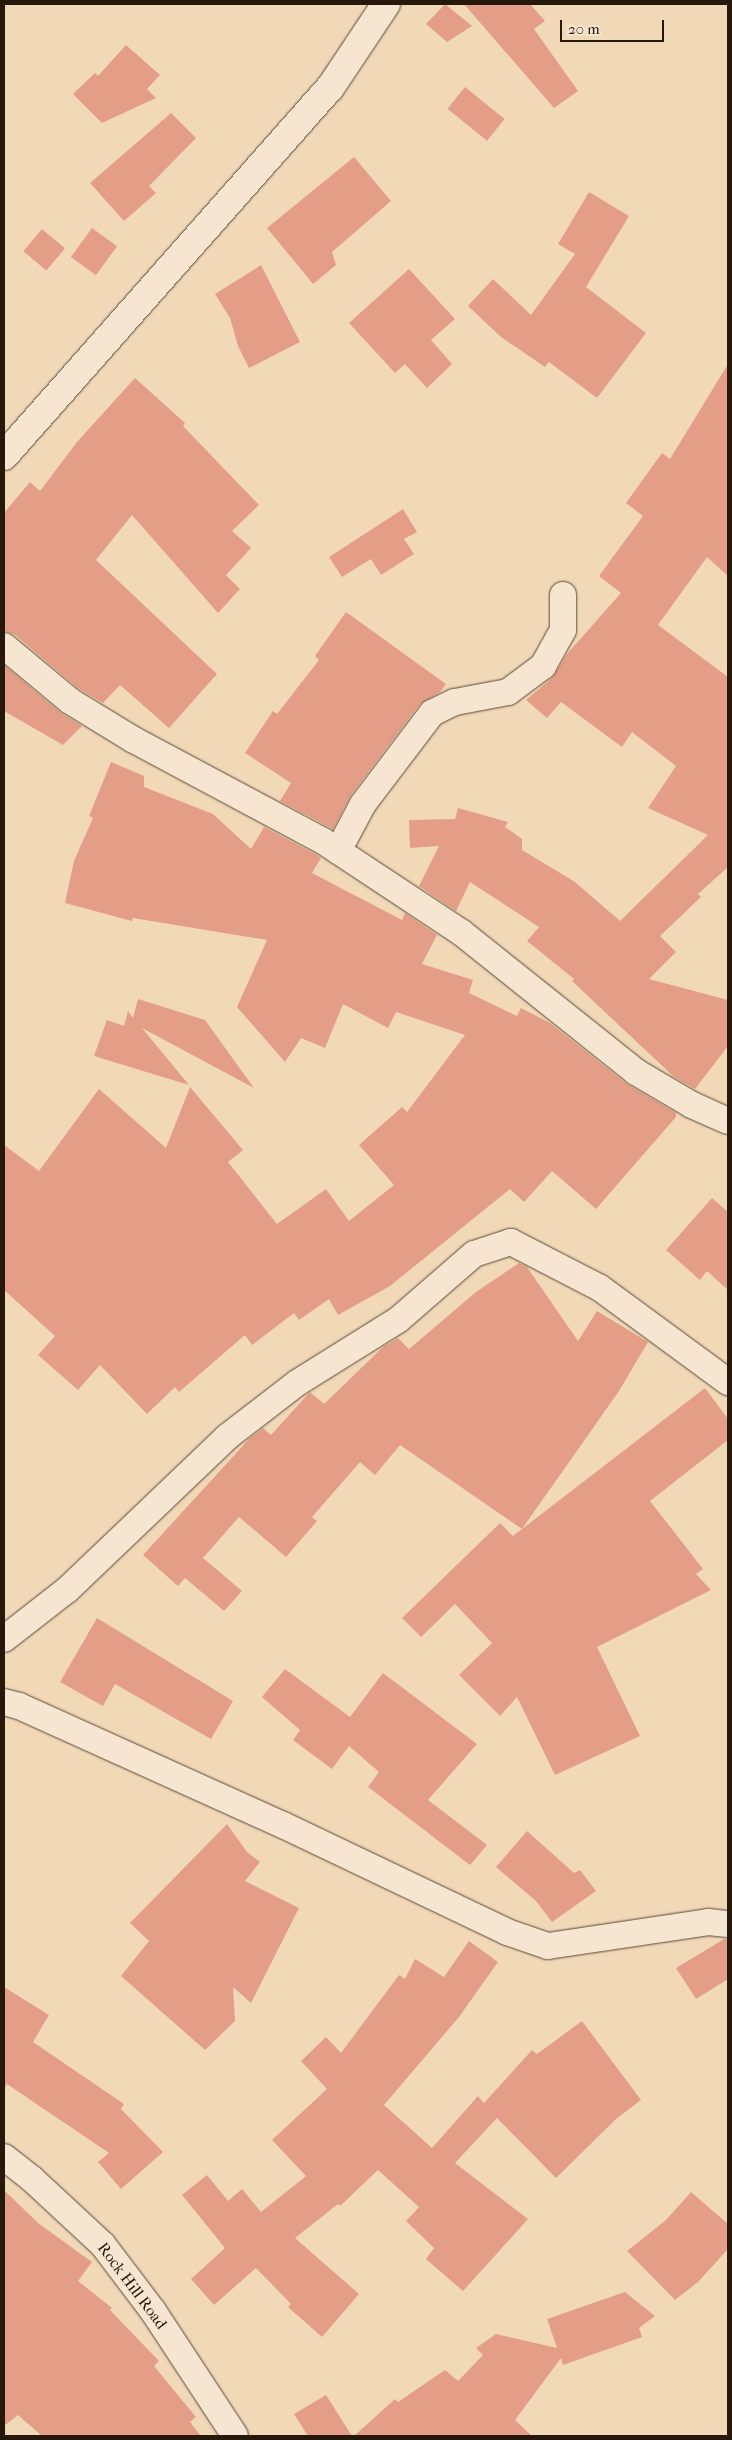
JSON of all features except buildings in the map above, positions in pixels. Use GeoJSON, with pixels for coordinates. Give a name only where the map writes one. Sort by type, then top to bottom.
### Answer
{"type":"FeatureCollection","features":[{"type":"Feature","properties":{"kind":"street"},"geometry":{"type":"LineString","coordinates":[[4,456],[330,88],[386,4]]}},
{"type":"Feature","properties":{"kind":"street"},"geometry":{"type":"LineString","coordinates":[[338,851],[363,804],[432,713],[456,702],[508,692],[544,666],[563,630],[562,595]]}},
{"type":"Feature","properties":{"kind":"street"},"geometry":{"type":"LineString","coordinates":[[4,646],[70,701],[338,851],[462,933],[636,1072],[692,1105],[728,1121]]}},
{"type":"Feature","properties":{"kind":"street"},"geometry":{"type":"LineString","coordinates":[[4,1639],[68,1590],[133,1524],[227,1437],[297,1383],[398,1320],[474,1254],[511,1242],[600,1288],[728,1382]]}},
{"type":"Feature","properties":{"kind":"street"},"geometry":{"type":"LineString","coordinates":[[4,1702],[19,1706],[283,1825],[507,1932],[548,1946],[708,1922],[728,1924]]}},
{"type":"Feature","properties":{"kind":"street","name":"Rock Hill Road"},"geometry":{"type":"LineString","coordinates":[[4,2157],[32,2179],[103,2244],[153,2311],[234,2436]]}}]}
